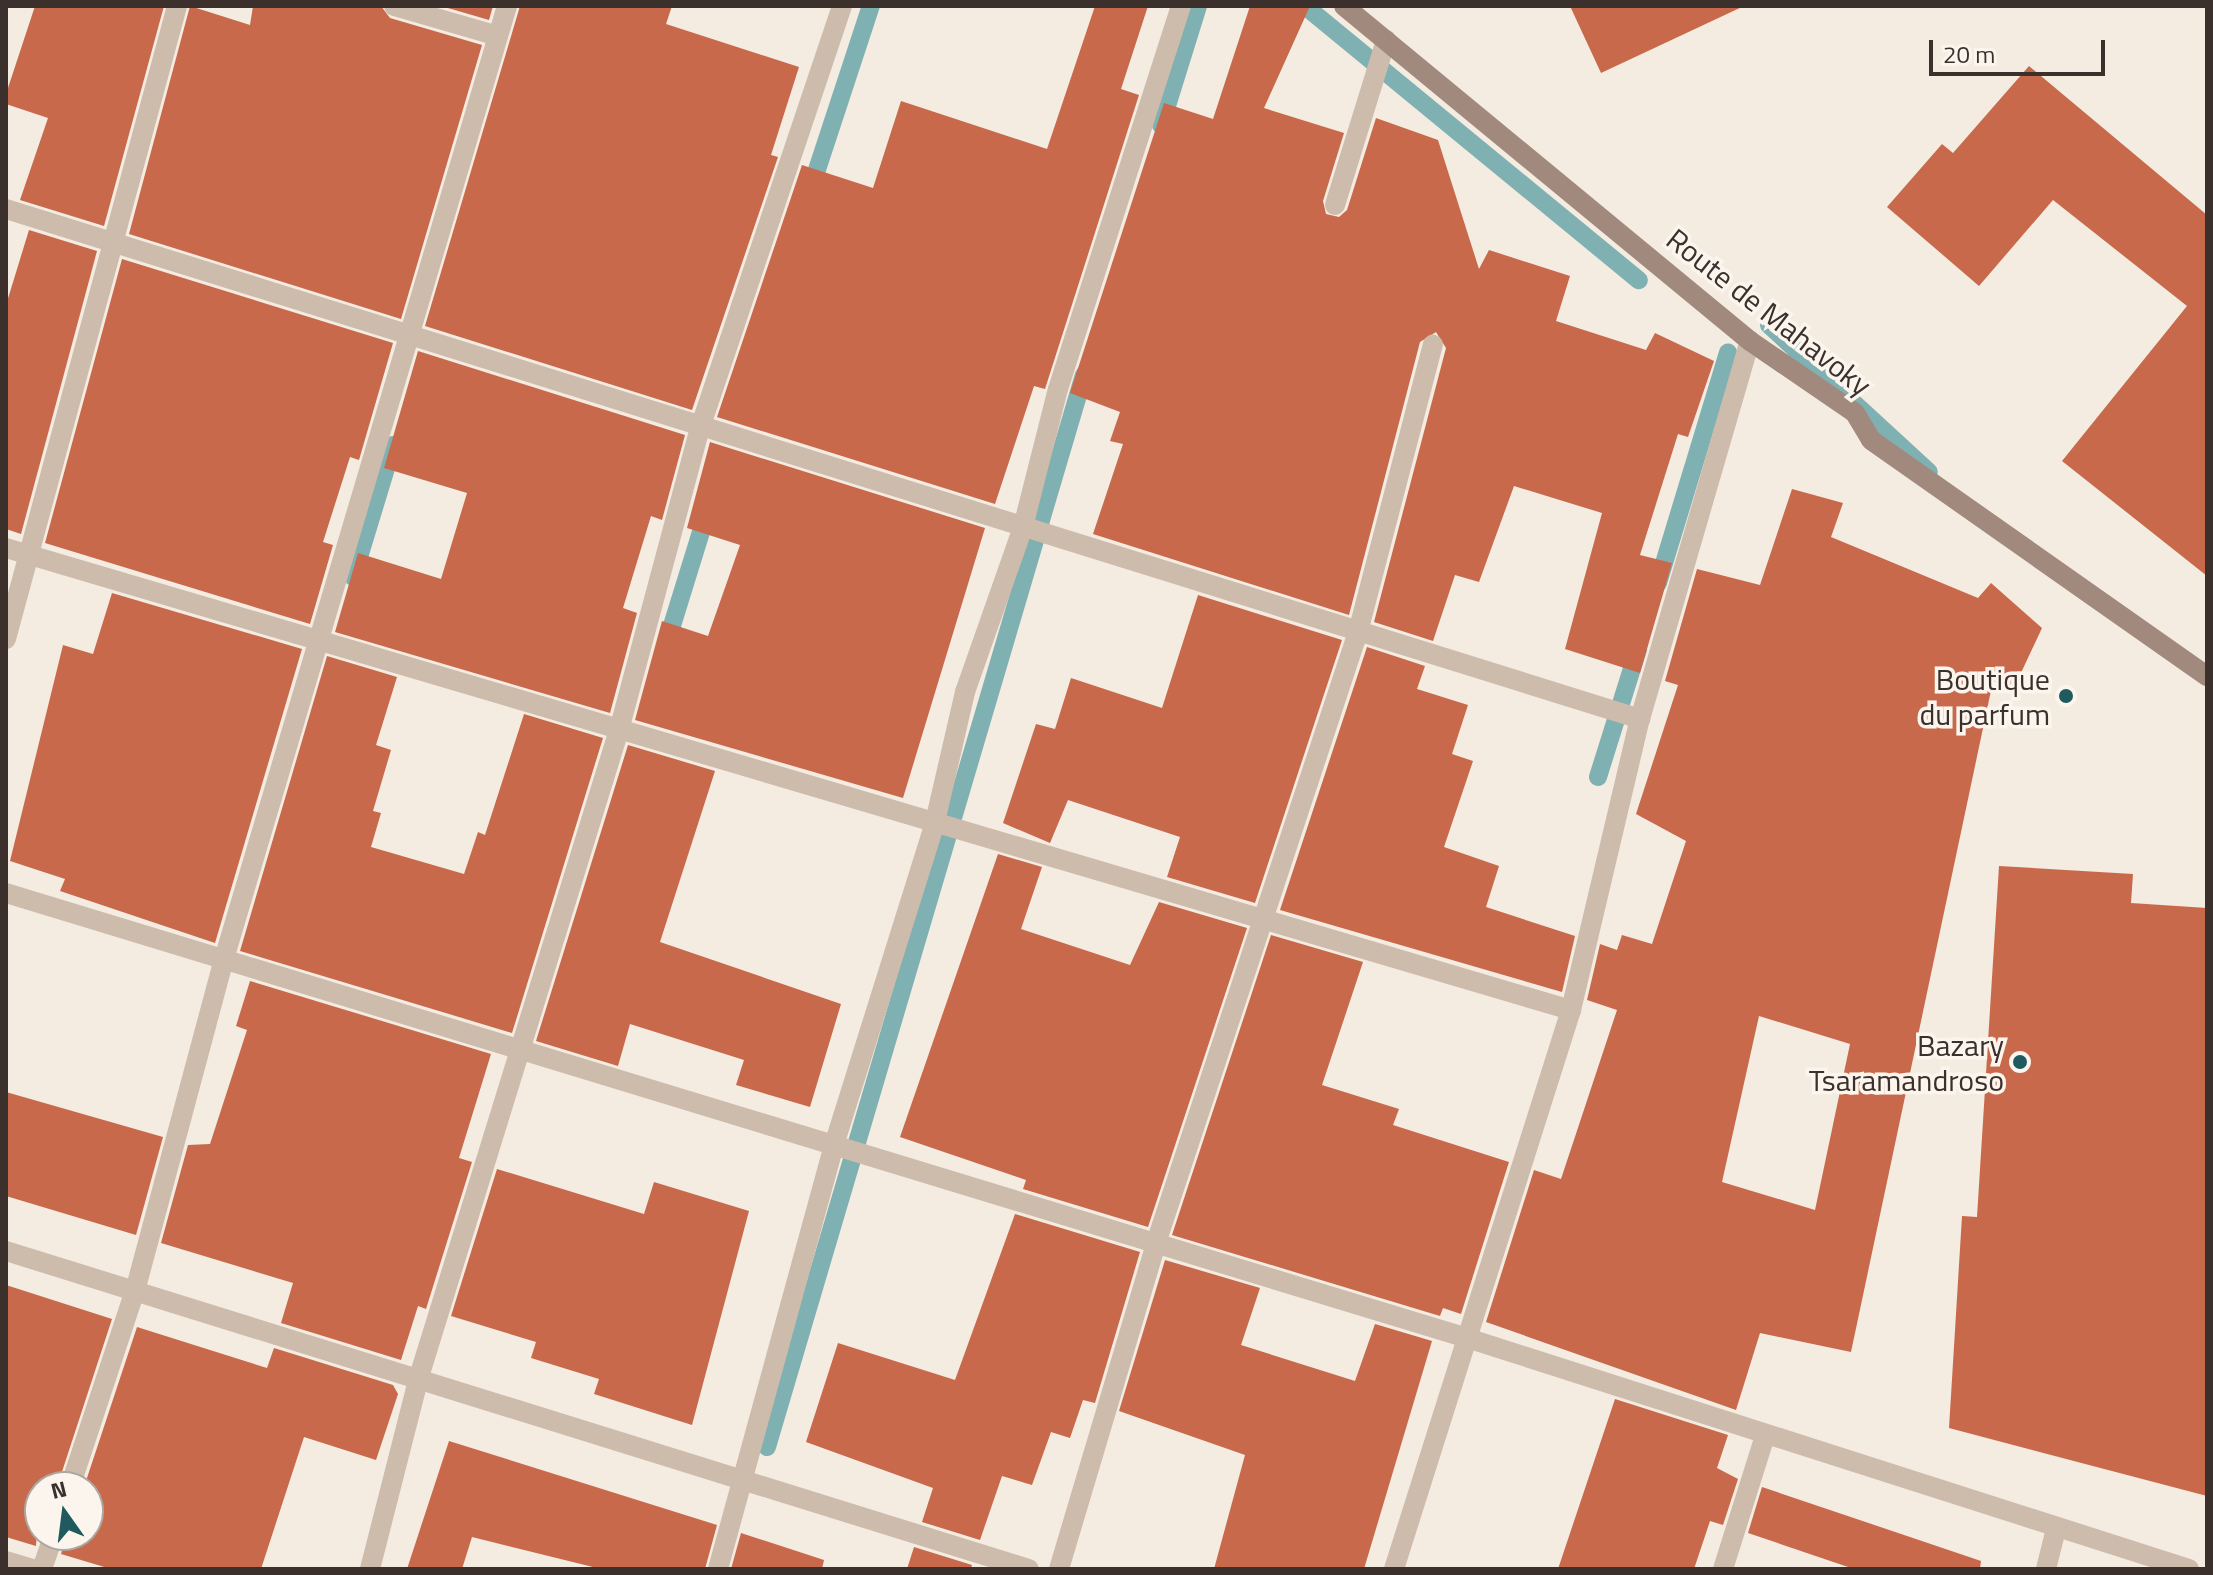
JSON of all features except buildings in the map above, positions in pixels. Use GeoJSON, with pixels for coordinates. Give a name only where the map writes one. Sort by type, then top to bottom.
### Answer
{"type":"FeatureCollection","features":[{"type":"Feature","properties":{"kind":"street"},"geometry":{"type":"LineString","coordinates":[[6,639],[31,556],[110,241],[177,6]]}},
{"type":"Feature","properties":{"kind":"street"},"geometry":{"type":"LineString","coordinates":[[394,6],[498,36]]}},
{"type":"Feature","properties":{"kind":"street"},"geometry":{"type":"LineString","coordinates":[[75,1471],[135,1291],[224,959],[322,642],[405,333],[507,6]]}},
{"type":"Feature","properties":{"kind":"street"},"geometry":{"type":"LineString","coordinates":[[370,1569],[418,1380],[619,730],[701,425],[842,6]]}},
{"type":"Feature","properties":{"kind":"street"},"geometry":{"type":"LineString","coordinates":[[718,1569],[834,1145],[935,822],[965,692],[1023,527],[1058,389],[1181,6]]}},
{"type":"Feature","properties":{"kind":"street","name":"Route de Mahavoky"},"geometry":{"type":"LineString","coordinates":[[1344,6],[1750,341],[1855,413],[1871,440],[2207,676]]}},
{"type":"Feature","properties":{"kind":"street"},"geometry":{"type":"LineString","coordinates":[[1335,205],[1386,40]]}},
{"type":"Feature","properties":{"kind":"street"},"geometry":{"type":"LineString","coordinates":[[6,209],[1640,719]]}},
{"type":"Feature","properties":{"kind":"street"},"geometry":{"type":"LineString","coordinates":[[1394,1569],[1571,1010],[1640,719],[1750,341]]}},
{"type":"Feature","properties":{"kind":"street"},"geometry":{"type":"LineString","coordinates":[[1059,1569],[1156,1243],[1266,920],[1358,632],[1433,345]]}},
{"type":"Feature","properties":{"kind":"street"},"geometry":{"type":"LineString","coordinates":[[6,548],[1571,1010]]}},
{"type":"Feature","properties":{"kind":"street"},"geometry":{"type":"LineString","coordinates":[[6,893],[1467,1338],[1764,1439],[2189,1569]]}},
{"type":"Feature","properties":{"kind":"street"},"geometry":{"type":"LineString","coordinates":[[6,1251],[1029,1569]]}},
{"type":"Feature","properties":{"kind":"street"},"geometry":{"type":"LineString","coordinates":[[1723,1569],[1764,1439]]}},
{"type":"Feature","properties":{"kind":"street"},"geometry":{"type":"LineString","coordinates":[[2046,1569],[2056,1529]]}},
{"type":"Feature","properties":{"kind":"street"},"geometry":{"type":"LineString","coordinates":[[6,1561],[33,1569]]}},
{"type":"Feature","properties":{"kind":"waterway"},"geometry":{"type":"LineString","coordinates":[[810,191],[871,6]]}},
{"type":"Feature","properties":{"kind":"waterway"},"geometry":{"type":"LineString","coordinates":[[1161,125],[1198,6]]}},
{"type":"Feature","properties":{"kind":"waterway"},"geometry":{"type":"LineString","coordinates":[[1305,6],[1639,280]]}},
{"type":"Feature","properties":{"kind":"waterway"},"geometry":{"type":"LineString","coordinates":[[1769,325],[1929,472]]}},
{"type":"Feature","properties":{"kind":"waterway"},"geometry":{"type":"LineString","coordinates":[[1658,583],[1728,352]]}},
{"type":"Feature","properties":{"kind":"waterway"},"geometry":{"type":"LineString","coordinates":[[767,1447],[1084,375]]}},
{"type":"Feature","properties":{"kind":"waterway"},"geometry":{"type":"LineString","coordinates":[[353,577],[393,445]]}},
{"type":"Feature","properties":{"kind":"waterway"},"geometry":{"type":"LineString","coordinates":[[666,645],[708,509]]}},
{"type":"Feature","properties":{"kind":"waterway"},"geometry":{"type":"LineString","coordinates":[[1598,777],[1638,649]]}},
{"type":"Feature","properties":{"kind":"place","name":"Boutique du parfum"},"geometry":{"type":"Point","coordinates":[2066,696]}},
{"type":"Feature","properties":{"kind":"place","name":"Bazary Tsaramandroso"},"geometry":{"type":"Point","coordinates":[2020,1062]}}]}
